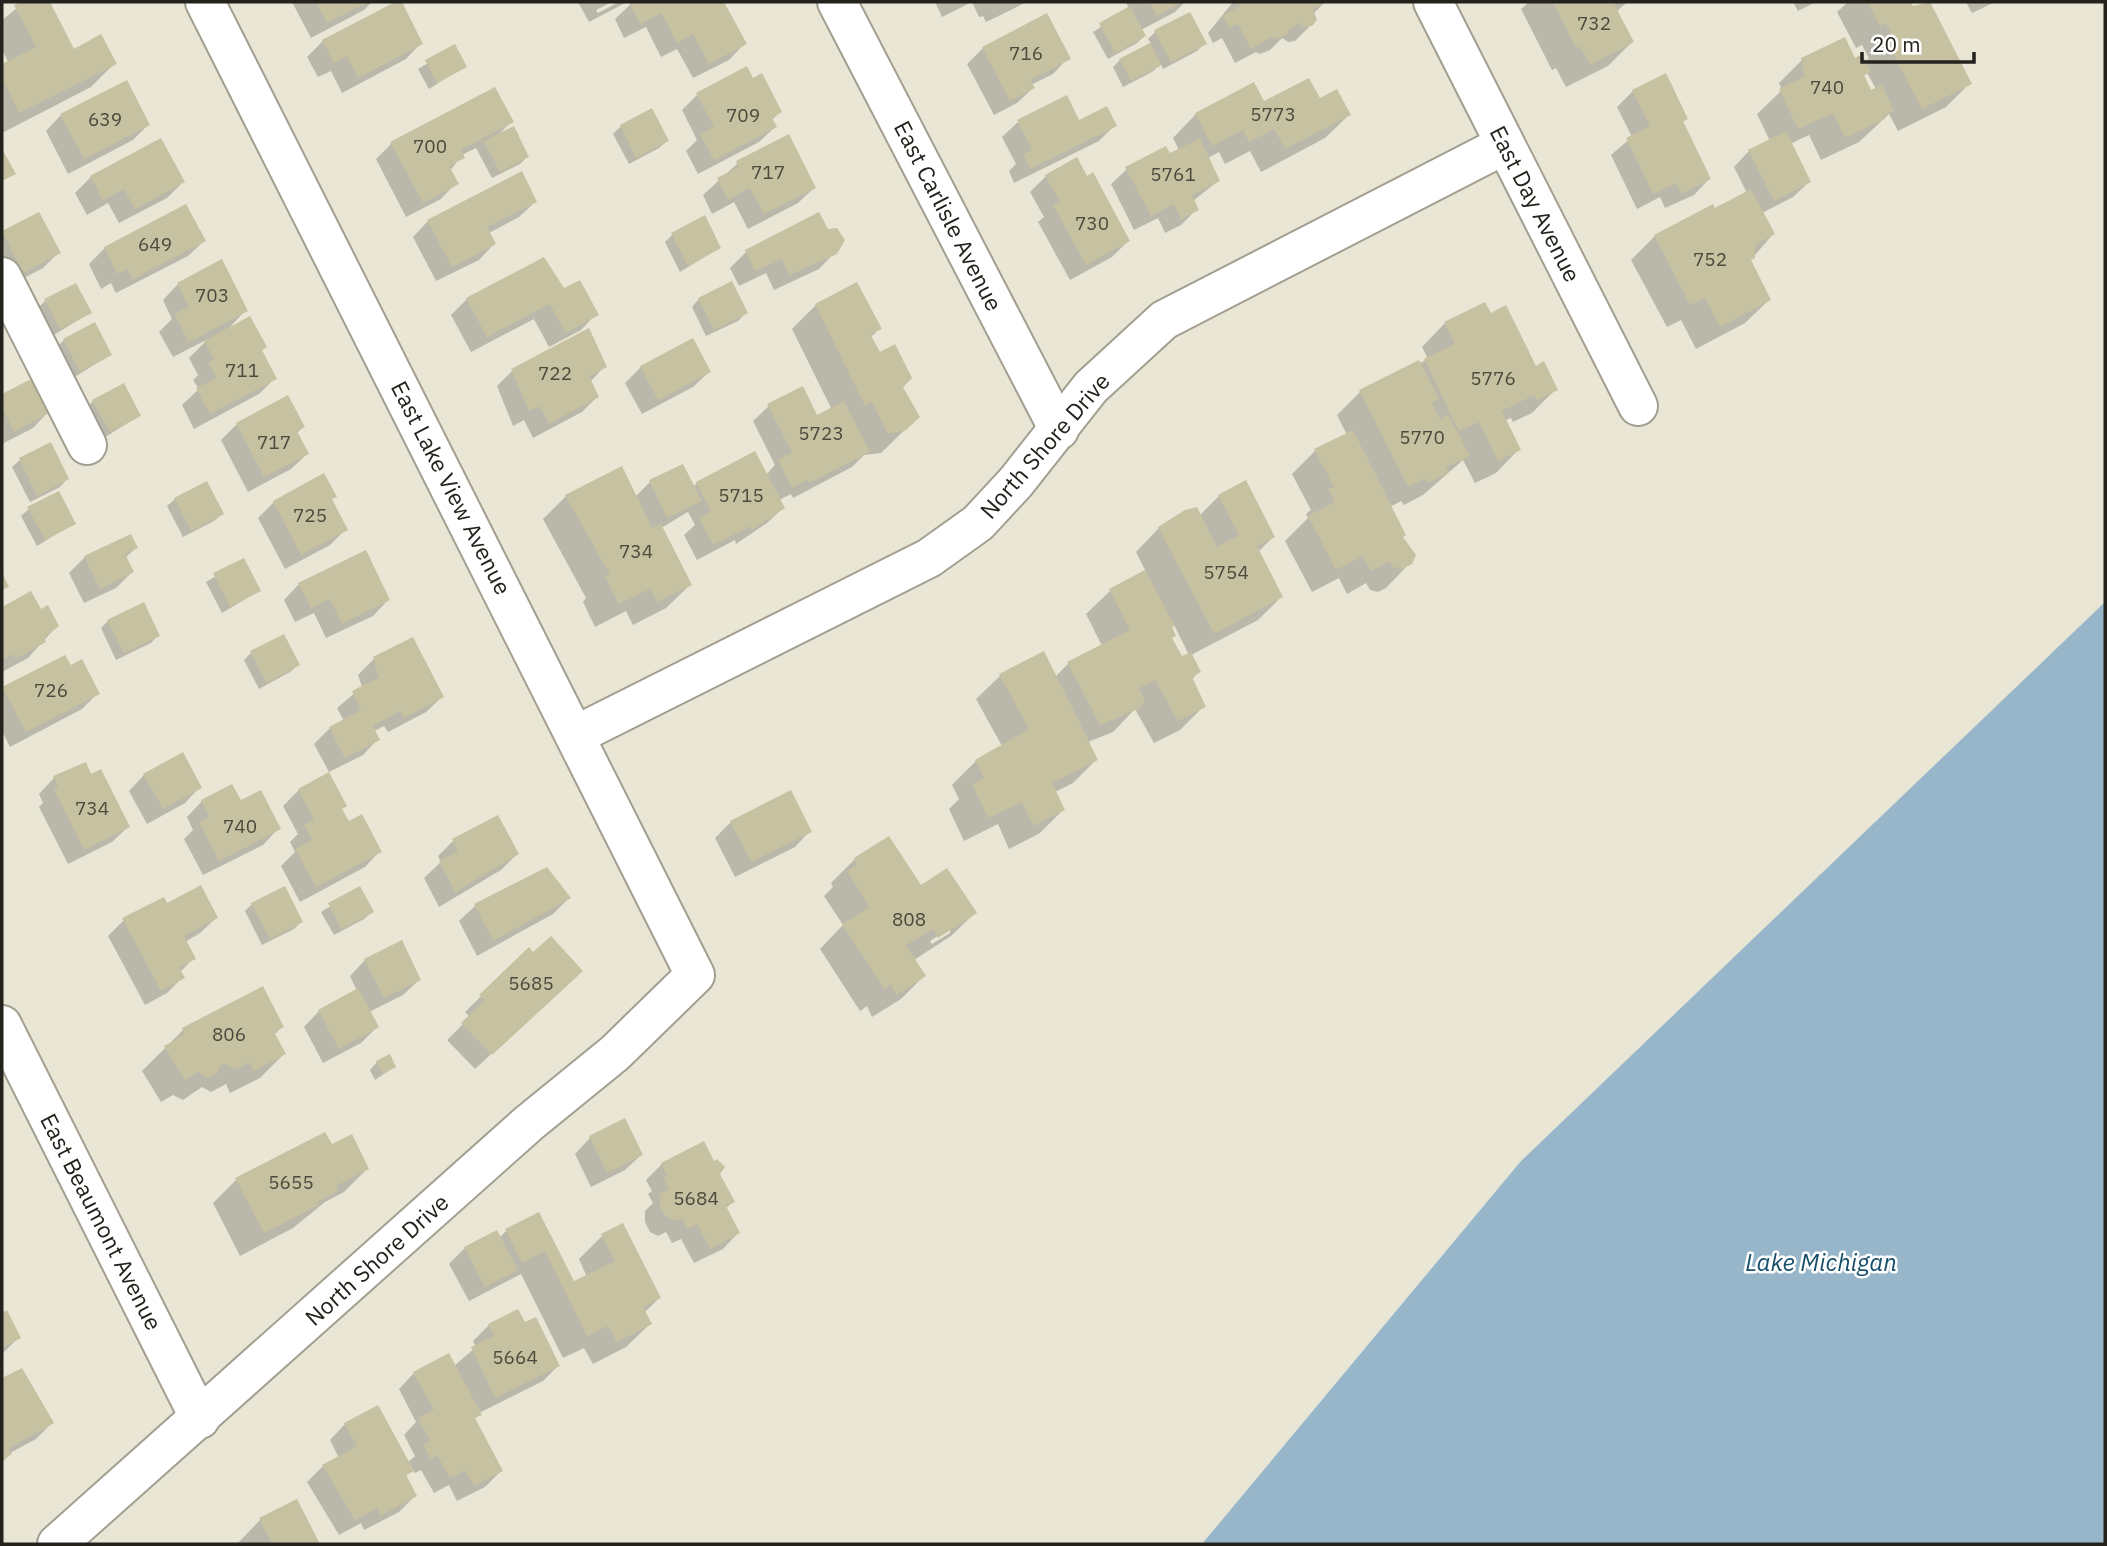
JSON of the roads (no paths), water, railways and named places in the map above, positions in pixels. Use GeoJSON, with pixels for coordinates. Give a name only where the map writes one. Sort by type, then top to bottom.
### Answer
{"type":"FeatureCollection","features":[{"type":"Feature","properties":{"kind":"street","name":"East Lake View Avenue"},"geometry":{"type":"LineString","coordinates":[[205,2],[695,975]]}},
{"type":"Feature","properties":{"kind":"street","name":"East Carlisle Avenue"},"geometry":{"type":"LineString","coordinates":[[837,2],[1059,430]]}},
{"type":"Feature","properties":{"kind":"street","name":"East Day Avenue"},"geometry":{"type":"LineString","coordinates":[[1433,2],[1638,406]]}},
{"type":"Feature","properties":{"kind":"street","name":"North Shore Drive"},"geometry":{"type":"LineString","coordinates":[[576,735],[929,558],[978,523],[1059,430],[1091,387],[1164,320],[1504,145]]}},
{"type":"Feature","properties":{"kind":"street"},"geometry":{"type":"LineString","coordinates":[[2,277],[87,445]]}},
{"type":"Feature","properties":{"kind":"street","name":"North Shore Drive"},"geometry":{"type":"LineString","coordinates":[[57,1544],[529,1123],[615,1053],[695,975]]}},
{"type":"Feature","properties":{"kind":"street","name":"East Beaumont Avenue"},"geometry":{"type":"LineString","coordinates":[[2,1025],[200,1419]]}},
{"type":"Feature","properties":{"kind":"water","name":"Lake Michigan"},"geometry":{"type":"Polygon","coordinates":[[[2105,602],[2105,1544],[1202,1544],[1521,1161],[2105,602]]]}}]}
